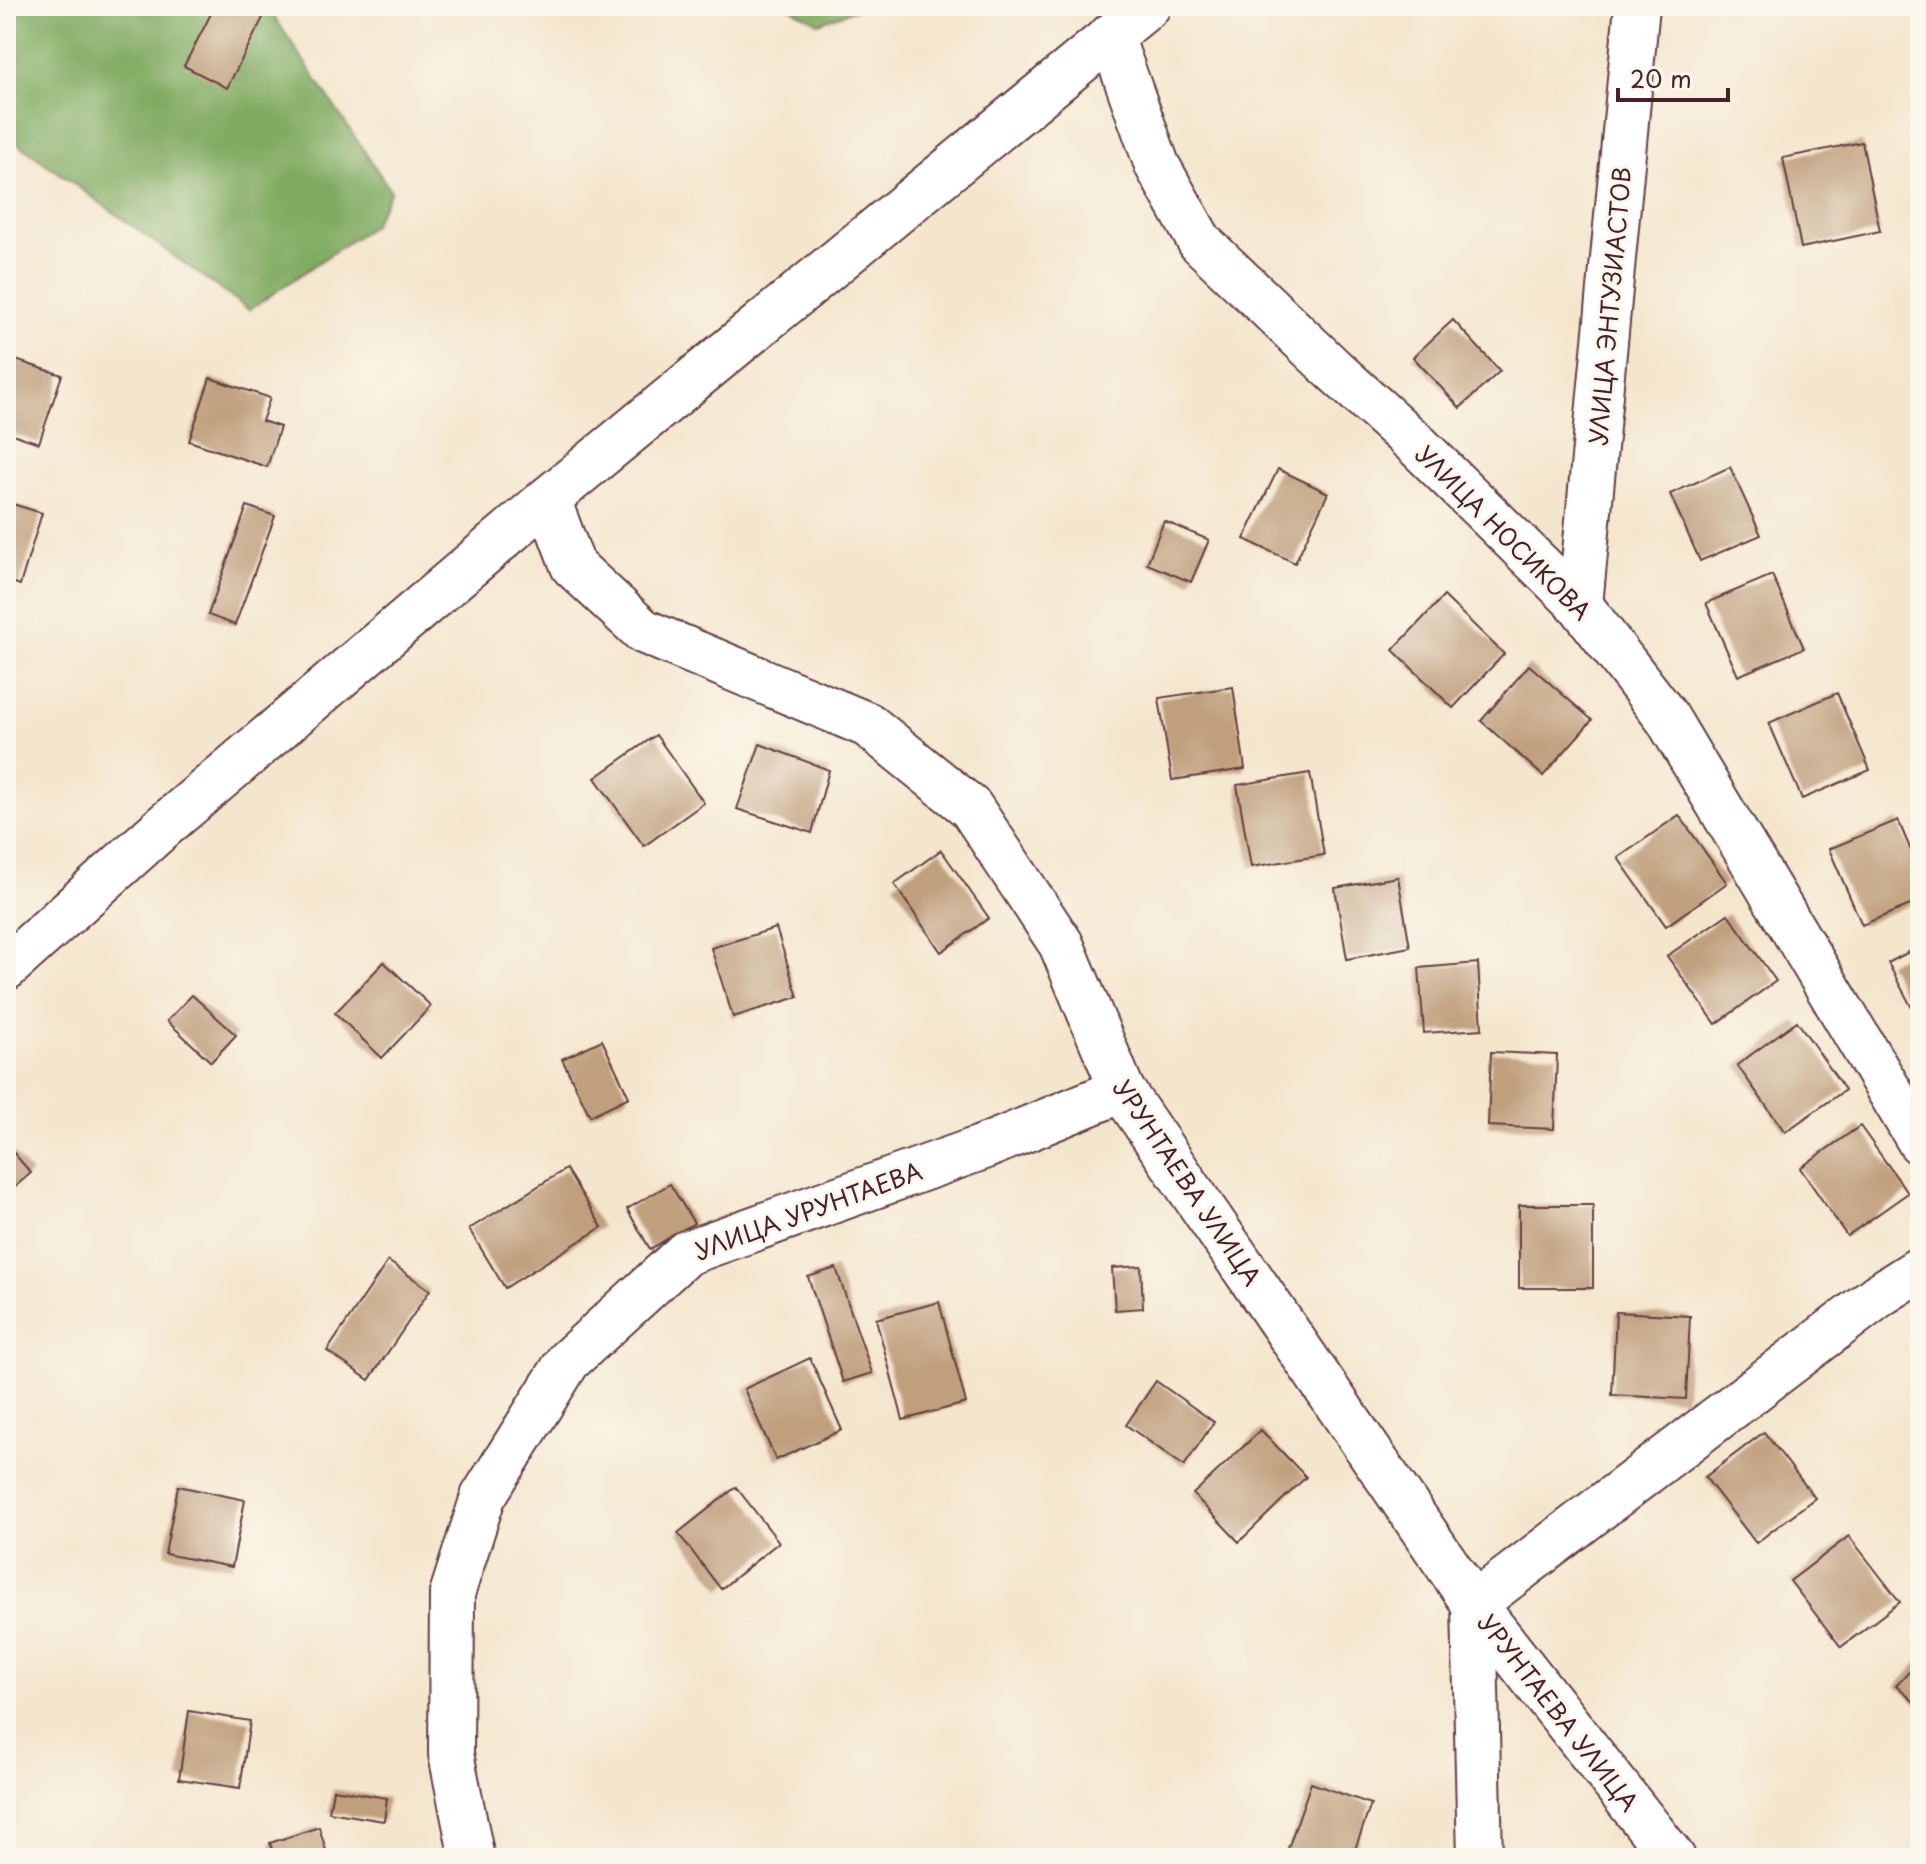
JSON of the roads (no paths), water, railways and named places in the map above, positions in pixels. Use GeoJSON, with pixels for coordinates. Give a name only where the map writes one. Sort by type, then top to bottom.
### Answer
{"type":"FeatureCollection","features":[{"type":"Feature","properties":{"kind":"street"},"geometry":{"type":"LineString","coordinates":[[6,968],[164,826],[548,499],[1148,6]]}},
{"type":"Feature","properties":{"kind":"street","name":"УЛИЦА ЭНТУЗИАСТОВ"},"geometry":{"type":"LineString","coordinates":[[1580,605],[1637,6]]}},
{"type":"Feature","properties":{"kind":"street","name":"УЛИЦА НОСИКОВА"},"geometry":{"type":"LineString","coordinates":[[1111,36],[1157,165],[1200,242],[1417,445],[1580,605],[1667,718],[1920,1142]]}},
{"type":"Feature","properties":{"kind":"street","name":"УРУНТАЕВА УЛИЦА"},"geometry":{"type":"LineString","coordinates":[[548,499],[573,566],[643,631],[868,725],[971,808],[1061,944],[1122,1090],[1474,1604],[1673,1858]]}},
{"type":"Feature","properties":{"kind":"street","name":"УЛИЦА УРУНТАЕВА"},"geometry":{"type":"LineString","coordinates":[[472,1858],[451,1754],[452,1594],[483,1497],[568,1361],[686,1253],[981,1148],[1122,1090]]}},
{"type":"Feature","properties":{"kind":"street"},"geometry":{"type":"LineString","coordinates":[[1480,1858],[1474,1604],[1879,1295],[1920,1269]]}}]}
